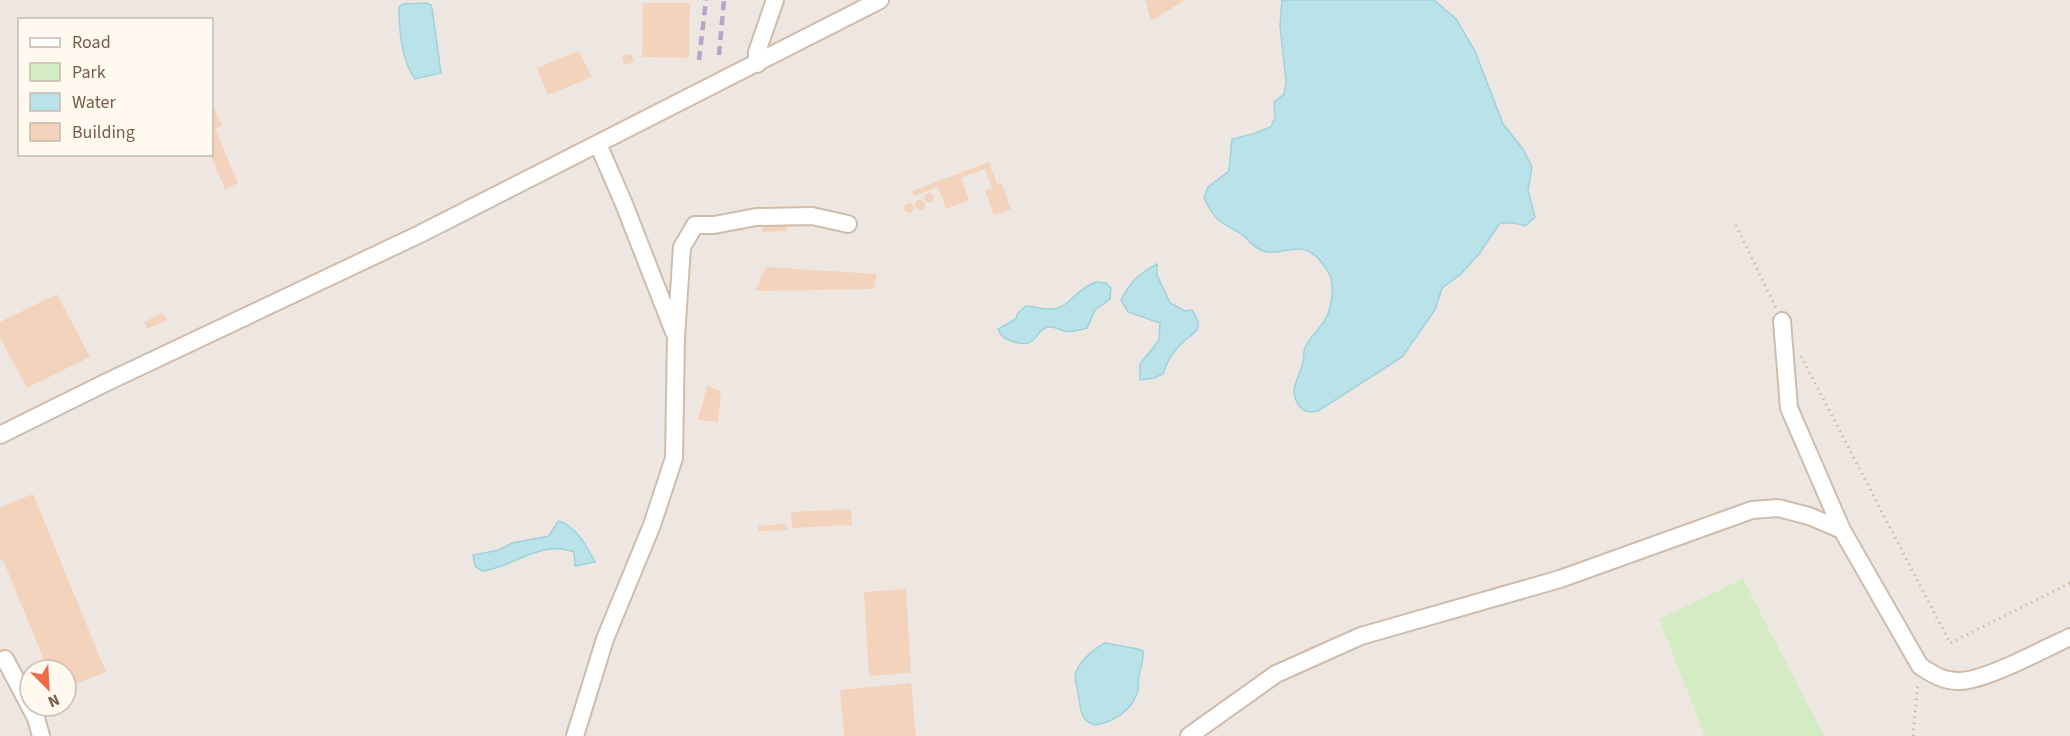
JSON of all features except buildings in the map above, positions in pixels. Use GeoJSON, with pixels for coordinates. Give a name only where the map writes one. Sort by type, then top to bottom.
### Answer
{"type":"FeatureCollection","features":[{"type":"Feature","properties":{"kind":"lane"},"geometry":{"type":"LineString","coordinates":[[758,64],[757,51],[775,0]]}},
{"type":"Feature","properties":{"kind":"lane"},"geometry":{"type":"LineString","coordinates":[[0,435],[420,234],[601,152],[758,64],[879,0]]}},
{"type":"Feature","properties":{"kind":"lane"},"geometry":{"type":"LineString","coordinates":[[601,152],[676,337]]}},
{"type":"Feature","properties":{"kind":"lane"},"geometry":{"type":"LineString","coordinates":[[576,736],[605,639],[652,525],[674,458],[676,337],[682,247],[695,225],[714,225],[756,218],[812,216],[848,224]]}},
{"type":"Feature","properties":{"kind":"lane"},"geometry":{"type":"LineString","coordinates":[[1782,321],[1789,408],[1842,530],[1920,666],[1939,678],[1958,681],[1976,679],[2070,637]]}},
{"type":"Feature","properties":{"kind":"lane"},"geometry":{"type":"LineString","coordinates":[[1189,736],[1276,674],[1361,636],[1560,579],[1752,510],[1778,508],[1809,516],[1842,530]]}},
{"type":"Feature","properties":{"kind":"lane"},"geometry":{"type":"LineString","coordinates":[[5,659],[36,718],[41,736]]}},
{"type":"Feature","properties":{"kind":"path"},"geometry":{"type":"LineString","coordinates":[[1736,225],[1782,321]]}},
{"type":"Feature","properties":{"kind":"path"},"geometry":{"type":"LineString","coordinates":[[1798,352],[1950,643],[2070,583]]}},
{"type":"Feature","properties":{"kind":"path"},"geometry":{"type":"LineString","coordinates":[[1913,736],[1920,666]]}},
{"type":"Feature","properties":{"kind":"shaded area"},"geometry":{"type":"Polygon","coordinates":[[[0,0],[2070,0],[2070,736],[0,736],[0,0]]]}},
{"type":"Feature","properties":{"kind":"green space"},"geometry":{"type":"Polygon","coordinates":[[[1743,579],[1824,736],[1705,736],[1659,619],[1743,579]]]}},
{"type":"Feature","properties":{"kind":"water"},"geometry":{"type":"Polygon","coordinates":[[[1282,0],[1434,0],[1456,19],[1475,51],[1503,124],[1523,149],[1532,167],[1528,190],[1535,217],[1525,226],[1500,223],[1479,254],[1461,274],[1442,288],[1435,310],[1402,357],[1318,411],[1312,412],[1300,407],[1295,399],[1294,388],[1305,348],[1329,310],[1332,292],[1330,274],[1315,255],[1307,251],[1293,249],[1271,252],[1259,249],[1217,219],[1204,198],[1208,187],[1229,171],[1232,139],[1271,127],[1275,117],[1274,102],[1284,94],[1286,82],[1280,26],[1282,0]]]}},
{"type":"Feature","properties":{"kind":"water"},"geometry":{"type":"Polygon","coordinates":[[[426,3],[432,8],[441,73],[415,79],[404,54],[399,7],[403,4],[426,3]]]}},
{"type":"Feature","properties":{"kind":"water"},"geometry":{"type":"Polygon","coordinates":[[[1157,264],[1157,275],[1170,303],[1185,311],[1192,310],[1198,327],[1174,352],[1163,374],[1140,380],[1140,364],[1159,340],[1160,323],[1128,312],[1121,300],[1136,279],[1157,264]]]}},
{"type":"Feature","properties":{"kind":"water"},"geometry":{"type":"Polygon","coordinates":[[[1096,282],[1106,283],[1111,288],[1110,299],[1095,310],[1087,328],[1070,332],[1053,327],[1045,328],[1027,343],[1011,341],[999,332],[998,329],[1016,319],[1017,314],[1026,306],[1051,309],[1063,306],[1083,289],[1096,282]]]}},
{"type":"Feature","properties":{"kind":"water"},"geometry":{"type":"Polygon","coordinates":[[[558,521],[576,532],[595,562],[575,566],[574,552],[550,549],[493,569],[482,571],[475,566],[473,555],[499,550],[512,543],[549,536],[558,521]]]}},
{"type":"Feature","properties":{"kind":"water"},"geometry":{"type":"Polygon","coordinates":[[[1105,643],[1138,649],[1143,651],[1143,657],[1138,690],[1132,703],[1116,718],[1095,725],[1083,717],[1075,676],[1084,659],[1105,643]]]}},
{"type":"Feature","properties":{"kind":"railway"},"geometry":{"type":"LineString","coordinates":[[699,60],[706,0]]}},
{"type":"Feature","properties":{"kind":"railway"},"geometry":{"type":"LineString","coordinates":[[719,55],[724,0]]}}]}
